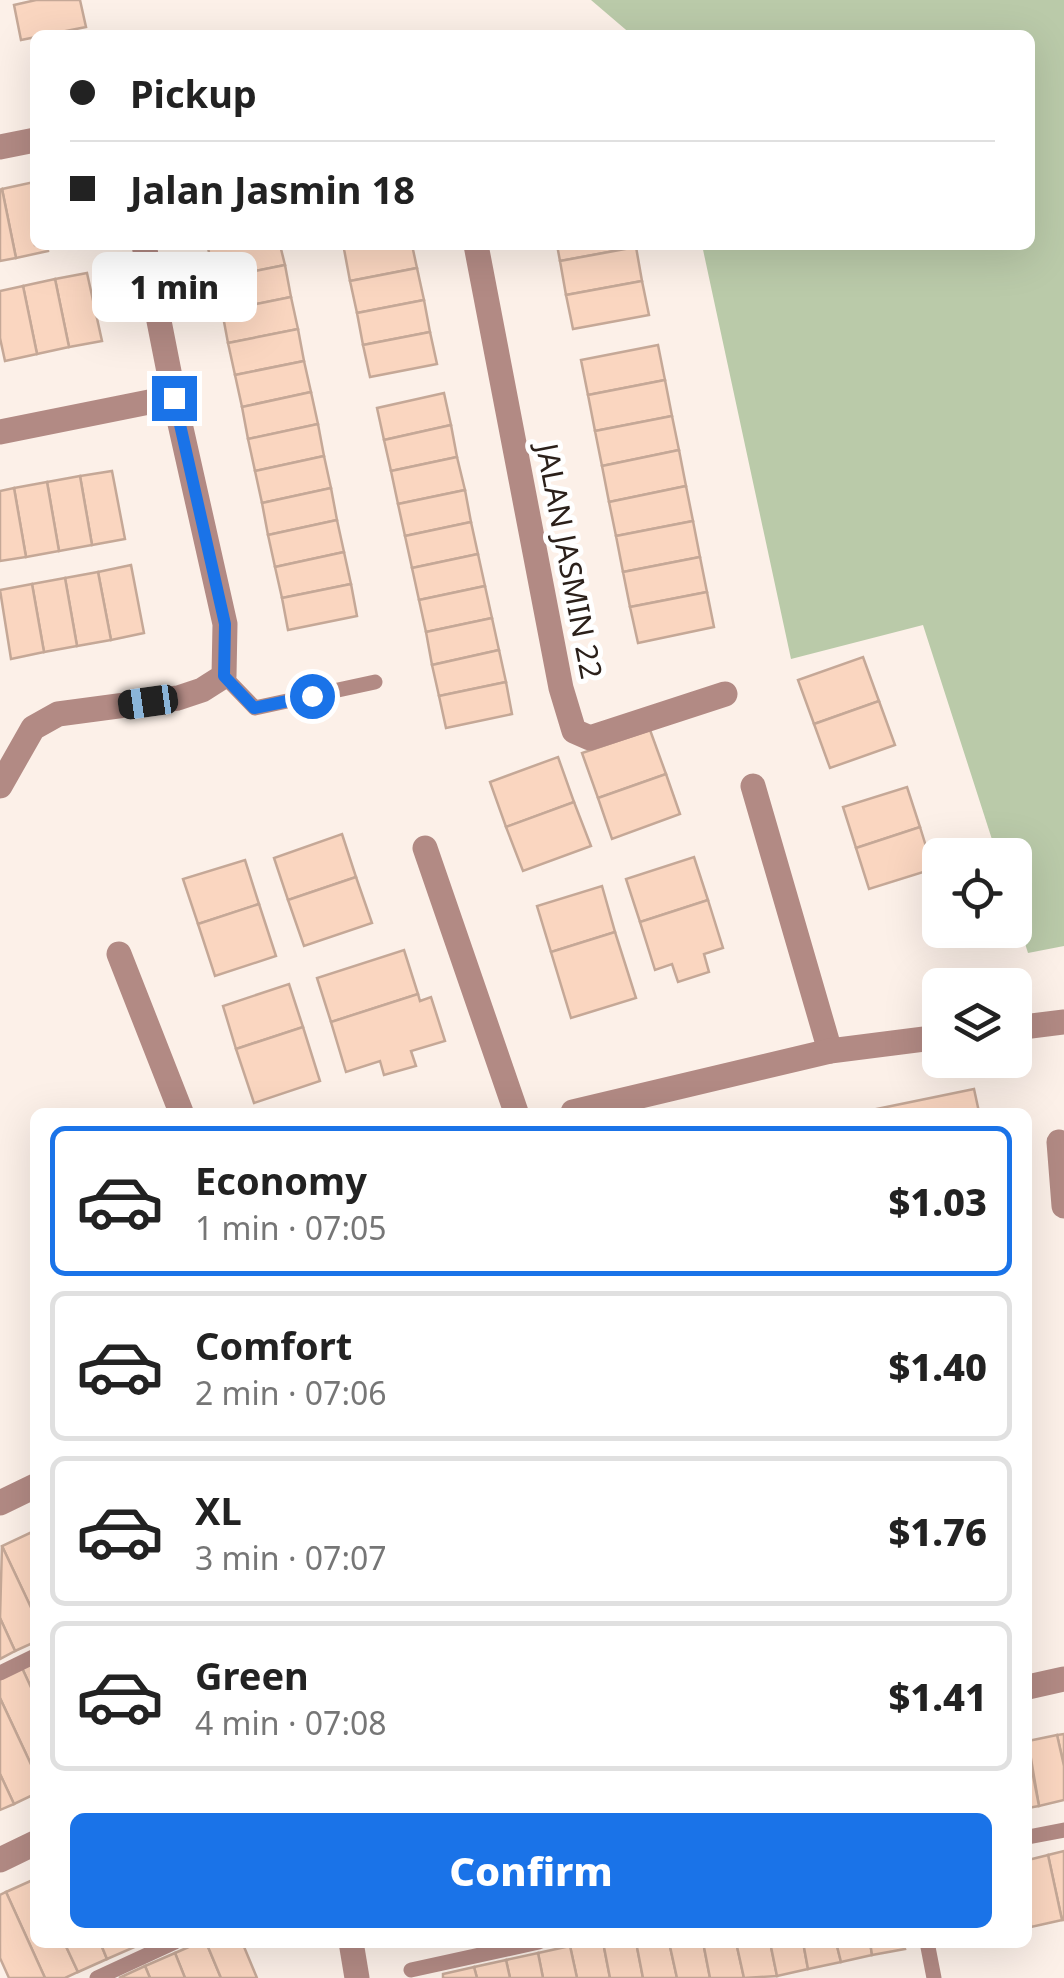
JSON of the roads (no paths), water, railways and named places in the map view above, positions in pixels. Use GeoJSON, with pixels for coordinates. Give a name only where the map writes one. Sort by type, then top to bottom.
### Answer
{"type":"FeatureCollection","features":[{"type":"Feature","properties":{"kind":"street"},"geometry":{"type":"LineString","coordinates":[[0,147],[30,141]]}},
{"type":"Feature","properties":{"kind":"street"},"geometry":{"type":"LineString","coordinates":[[0,786],[33,728],[58,714],[178,698],[202,690],[224,676],[225,624],[145,250]]}},
{"type":"Feature","properties":{"kind":"street","name":"JALAN JASMIN 22"},"geometry":{"type":"LineString","coordinates":[[477,250],[562,688],[574,731],[590,738],[725,694]]}},
{"type":"Feature","properties":{"kind":"street"},"geometry":{"type":"LineString","coordinates":[[0,432],[174,398]]}},
{"type":"Feature","properties":{"kind":"street"},"geometry":{"type":"LineString","coordinates":[[753,786],[830,1051]]}},
{"type":"Feature","properties":{"kind":"street"},"geometry":{"type":"LineString","coordinates":[[425,848],[515,1108]]}},
{"type":"Feature","properties":{"kind":"street"},"geometry":{"type":"LineString","coordinates":[[119,954],[179,1108]]}},
{"type":"Feature","properties":{"kind":"street"},"geometry":{"type":"LineString","coordinates":[[1032,1026],[1064,1022]]}},
{"type":"Feature","properties":{"kind":"street"},"geometry":{"type":"LineString","coordinates":[[590,1108],[830,1051],[922,1040]]}},
{"type":"Feature","properties":{"kind":"street"},"geometry":{"type":"LineString","coordinates":[[1059,1142],[1064,1206]]}},
{"type":"Feature","properties":{"kind":"street"},"geometry":{"type":"LineString","coordinates":[[0,1502],[30,1488]]}},
{"type":"Feature","properties":{"kind":"street"},"geometry":{"type":"LineString","coordinates":[[1032,1686],[1064,1680]]}},
{"type":"Feature","properties":{"kind":"street"},"geometry":{"type":"LineString","coordinates":[[0,1860],[30,1846]]}},
{"type":"Feature","properties":{"kind":"street"},"geometry":{"type":"LineString","coordinates":[[351,1948],[357,1978]]}},
{"type":"Feature","properties":{"kind":"lane"},"geometry":{"type":"LineString","coordinates":[[224,676],[254,708],[375,682]]}},
{"type":"Feature","properties":{"kind":"lane"},"geometry":{"type":"LineString","coordinates":[[0,1673],[30,1658]]}},
{"type":"Feature","properties":{"kind":"lane"},"geometry":{"type":"LineString","coordinates":[[1032,1836],[1064,1830]]}},
{"type":"Feature","properties":{"kind":"lane"},"geometry":{"type":"LineString","coordinates":[[97,1978],[162,1948]]}},
{"type":"Feature","properties":{"kind":"lane"},"geometry":{"type":"LineString","coordinates":[[411,1970],[512,1948]]}},
{"type":"Feature","properties":{"kind":"lane"},"geometry":{"type":"LineString","coordinates":[[927,1948],[934,1978]]}}]}
